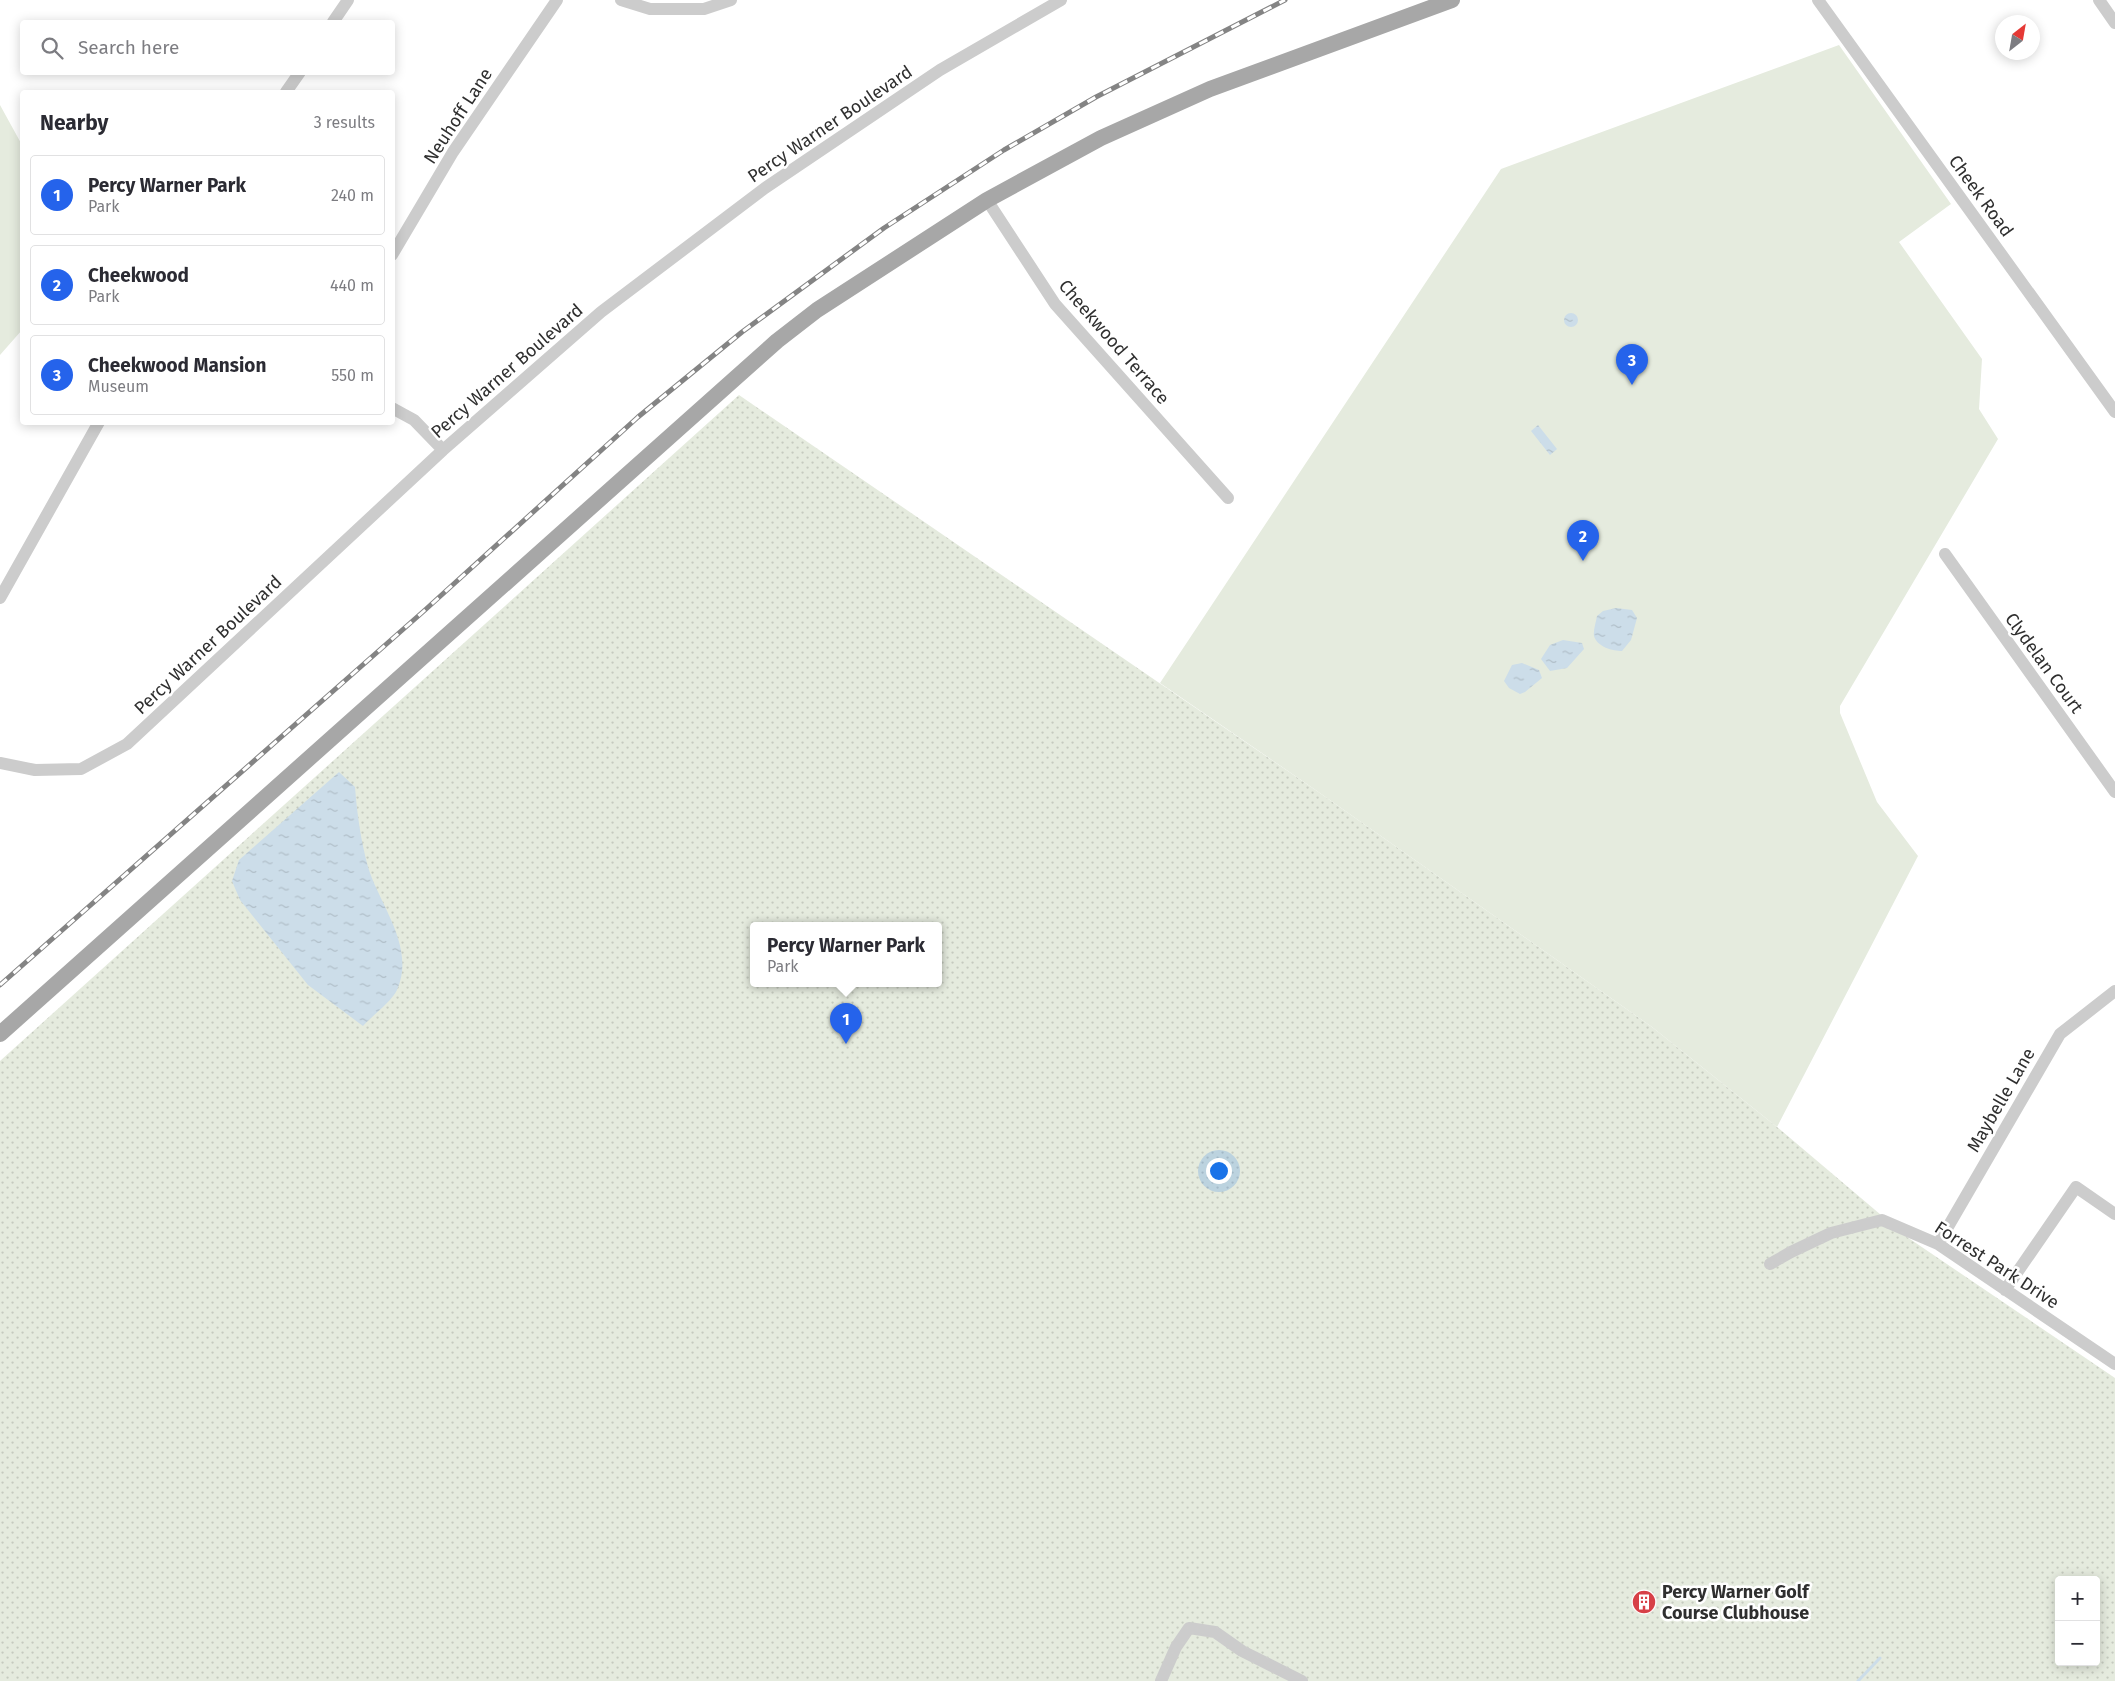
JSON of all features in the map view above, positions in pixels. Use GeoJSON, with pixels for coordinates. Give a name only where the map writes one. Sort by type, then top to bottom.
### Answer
{"type":"FeatureCollection","features":[{"type":"Feature","properties":{"kind":"main road"},"geometry":{"type":"LineString","coordinates":[[0,1034],[777,341],[817,310],[987,200],[1101,138],[1210,89],[1452,0]]}},
{"type":"Feature","properties":{"kind":"street"},"geometry":{"type":"LineString","coordinates":[[334,20],[348,0]]}},
{"type":"Feature","properties":{"kind":"street","name":"Neuhoff Lane"},"geometry":{"type":"LineString","coordinates":[[395,250],[453,152],[557,0]]}},
{"type":"Feature","properties":{"kind":"street"},"geometry":{"type":"LineString","coordinates":[[621,0],[650,9],[704,9],[731,0]]}},
{"type":"Feature","properties":{"kind":"street","name":"Percy Warner Boulevard"},"geometry":{"type":"LineString","coordinates":[[0,763],[35,770],[81,769],[127,744],[443,450],[601,312],[765,188],[940,70],[1061,0]]}},
{"type":"Feature","properties":{"kind":"street","name":"Cheek Road"},"geometry":{"type":"LineString","coordinates":[[1818,0],[2115,412]]}},
{"type":"Feature","properties":{"kind":"street"},"geometry":{"type":"LineString","coordinates":[[2099,0],[2115,23]]}},
{"type":"Feature","properties":{"kind":"street"},"geometry":{"type":"LineString","coordinates":[[287,90],[298,75]]}},
{"type":"Feature","properties":{"kind":"street","name":"Cheekwood Terrace"},"geometry":{"type":"LineString","coordinates":[[987,200],[1055,304],[1228,498]]}},
{"type":"Feature","properties":{"kind":"street"},"geometry":{"type":"LineString","coordinates":[[395,410],[414,420],[443,450]]}},
{"type":"Feature","properties":{"kind":"street"},"geometry":{"type":"LineString","coordinates":[[0,598],[97,425]]}},
{"type":"Feature","properties":{"kind":"street","name":"Clydelan Court"},"geometry":{"type":"LineString","coordinates":[[1945,554],[2115,792]]}},
{"type":"Feature","properties":{"kind":"street","name":"Maybelle Lane"},"geometry":{"type":"LineString","coordinates":[[1938,1244],[2060,1034],[2115,991]]}},
{"type":"Feature","properties":{"kind":"street"},"geometry":{"type":"LineString","coordinates":[[2005,1290],[2076,1187],[2115,1214]]}},
{"type":"Feature","properties":{"kind":"street","name":"Forrest Park Drive"},"geometry":{"type":"LineString","coordinates":[[1770,1264],[1804,1245],[1831,1234],[1882,1220],[1938,1244],[2115,1364]]}},
{"type":"Feature","properties":{"kind":"street"},"geometry":{"type":"LineString","coordinates":[[1161,1681],[1176,1647],[1189,1628],[1215,1632],[1242,1651],[1302,1681]]}},
{"type":"Feature","properties":{"kind":"shaded area"},"geometry":{"type":"Polygon","coordinates":[[[1839,45],[1951,204],[1899,242],[1982,359],[1979,409],[1998,439],[1840,706],[1840,713],[1877,802],[1918,856],[1777,1127],[1652,1027],[1160,683],[1501,169],[1839,45]]]}},
{"type":"Feature","properties":{"kind":"shaded area"},"geometry":{"type":"Polygon","coordinates":[[[0,105],[20,141],[20,332],[0,355],[0,105]]]}},
{"type":"Feature","properties":{"kind":"shaded area"},"geometry":{"type":"Polygon","coordinates":[[[739,395],[1317,791],[1652,1027],[1777,1127],[1907,1237],[2115,1378],[2115,1681],[0,1681],[0,1061],[739,395]]]}},
{"type":"Feature","properties":{"kind":"water"},"geometry":{"type":"Polygon","coordinates":[[[1568,313],[1574,313],[1578,320],[1574,327],[1568,327],[1564,323],[1564,317],[1568,313]]]}},
{"type":"Feature","properties":{"kind":"water"},"geometry":{"type":"Polygon","coordinates":[[[1538,425],[1557,449],[1550,455],[1531,431],[1538,425]]]}},
{"type":"Feature","properties":{"kind":"water"},"geometry":{"type":"Polygon","coordinates":[[[1616,608],[1632,610],[1637,618],[1631,640],[1622,651],[1602,646],[1594,636],[1597,616],[1603,611],[1616,608]]]}},
{"type":"Feature","properties":{"kind":"water"},"geometry":{"type":"Polygon","coordinates":[[[1563,640],[1582,643],[1584,649],[1567,668],[1550,671],[1541,659],[1550,645],[1563,640]]]}},
{"type":"Feature","properties":{"kind":"water"},"geometry":{"type":"Polygon","coordinates":[[[1522,663],[1539,670],[1542,678],[1520,694],[1509,688],[1504,681],[1512,665],[1522,663]]]}},
{"type":"Feature","properties":{"kind":"water"},"geometry":{"type":"Polygon","coordinates":[[[339,772],[355,787],[363,847],[368,867],[394,927],[402,958],[402,974],[397,990],[386,1004],[363,1026],[308,985],[240,900],[232,881],[239,860],[339,772]]]}},
{"type":"Feature","properties":{"kind":"waterway"},"geometry":{"type":"LineString","coordinates":[[1858,1681],[1880,1658]]}},
{"type":"Feature","properties":{"kind":"railway"},"geometry":{"type":"LineString","coordinates":[[0,985],[425,610],[638,417],[742,332],[884,228],[1004,150],[1096,97],[1285,0]]}},
{"type":"Feature","properties":{"kind":"place","name":"Cheekwood Mansion"},"geometry":{"type":"Point","coordinates":[1632,385]}},
{"type":"Feature","properties":{"kind":"place","name":"Cheekwood"},"geometry":{"type":"Point","coordinates":[1583,561]}},
{"type":"Feature","properties":{"kind":"place","name":"Percy Warner Park"},"geometry":{"type":"Point","coordinates":[846,1044]}},
{"type":"Feature","properties":{"kind":"place","name":"Percy Warner Golf Course Clubhouse"},"geometry":{"type":"Point","coordinates":[1644,1602]}}]}
